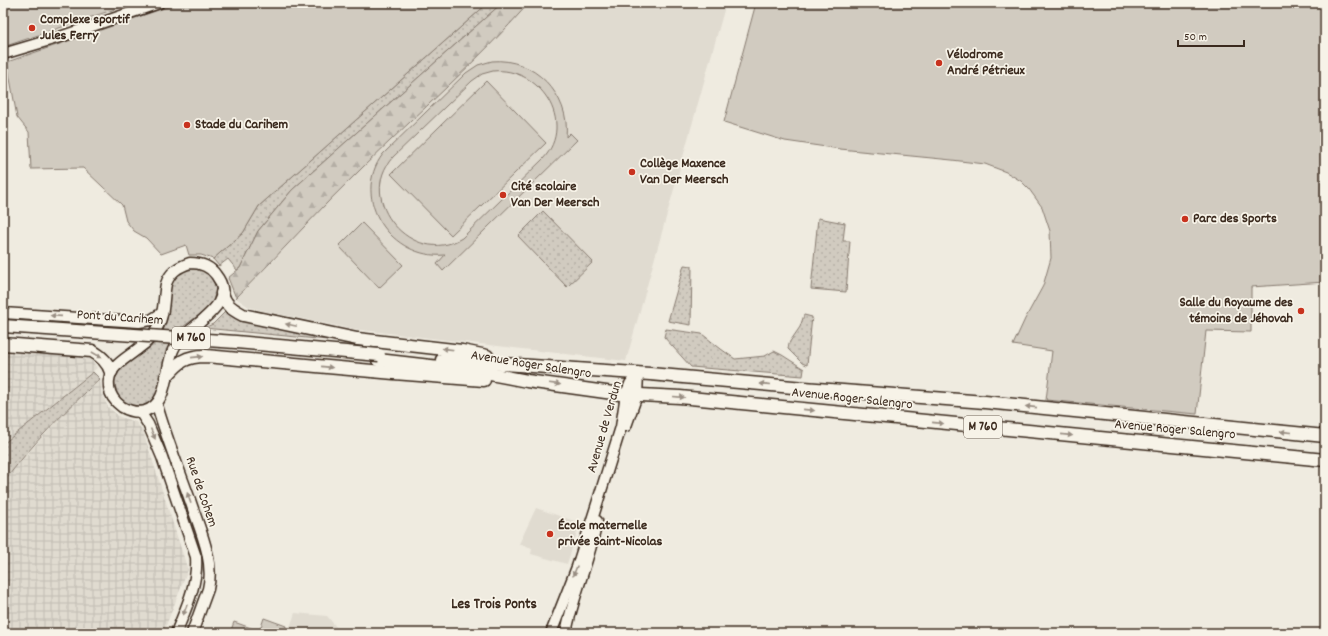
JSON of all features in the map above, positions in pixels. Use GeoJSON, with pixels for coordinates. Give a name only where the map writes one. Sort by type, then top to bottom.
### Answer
{"type":"FeatureCollection","features":[{"type":"Feature","properties":{"kind":"main road"},"geometry":{"type":"LineString","coordinates":[[222,293],[224,302],[234,310],[243,314],[357,338],[462,351],[527,365]]}},
{"type":"Feature","properties":{"kind":"main road","name":"Pont du Carihem"},"geometry":{"type":"LineString","coordinates":[[3,326],[236,342],[378,357]]}},
{"type":"Feature","properties":{"kind":"main road","name":"Pont du Carihem"},"geometry":{"type":"LineString","coordinates":[[3,332],[378,357]]}},
{"type":"Feature","properties":{"kind":"main road"},"geometry":{"type":"LineString","coordinates":[[3,344],[92,351],[105,361],[110,367],[111,372]]}},
{"type":"Feature","properties":{"kind":"main road"},"geometry":{"type":"LineString","coordinates":[[166,377],[178,364],[184,360],[196,356],[206,356],[401,374],[527,381]]}},
{"type":"Feature","properties":{"kind":"main road","name":"Avenue Roger Salengro"},"geometry":{"type":"LineString","coordinates":[[378,357],[638,373],[985,402],[1325,436]]}},
{"type":"Feature","properties":{"kind":"main road","name":"Avenue Roger Salengro"},"geometry":{"type":"LineString","coordinates":[[378,357],[467,370],[527,381],[631,394],[687,398],[1325,460]]}},
{"type":"Feature","properties":{"kind":"street"},"geometry":{"type":"LineString","coordinates":[[3,54],[60,37],[159,3]]}},
{"type":"Feature","properties":{"kind":"street"},"geometry":{"type":"LineString","coordinates":[[196,263],[206,266],[215,273],[220,282],[222,293],[216,307],[185,334],[175,346],[170,359],[163,392],[157,404],[140,412],[129,410],[114,400],[109,387],[111,372],[120,362],[140,348],[158,328],[165,289],[168,279],[174,270],[184,265],[196,263]]}},
{"type":"Feature","properties":{"kind":"street"},"geometry":{"type":"LineString","coordinates":[[3,313],[139,322],[151,320],[162,312]]}},
{"type":"Feature","properties":{"kind":"street","name":"Avenue de Verdun"},"geometry":{"type":"LineString","coordinates":[[566,633],[593,544],[601,503],[631,394],[630,384],[638,373]]}},
{"type":"Feature","properties":{"kind":"street","name":"Avenue de Verdun"},"geometry":{"type":"LineString","coordinates":[[551,633],[577,566],[631,394]]}},
{"type":"Feature","properties":{"kind":"street","name":"Rue de Cohem"},"geometry":{"type":"LineString","coordinates":[[157,404],[196,517],[210,568],[210,582],[192,633]]}},
{"type":"Feature","properties":{"kind":"street","name":"Rue de Cohem"},"geometry":{"type":"LineString","coordinates":[[140,412],[148,424],[157,443],[194,549],[197,566],[194,586],[176,633]]}},
{"type":"Feature","properties":{"kind":"street"},"geometry":{"type":"LineString","coordinates":[[184,521],[196,517]]}},
{"type":"Feature","properties":{"kind":"street"},"geometry":{"type":"LineString","coordinates":[[194,549],[205,546]]}},
{"type":"Feature","properties":{"kind":"street"},"geometry":{"type":"LineString","coordinates":[[194,586],[208,589]]}},
{"type":"Feature","properties":{"kind":"shaded area","name":"Cité scolaire Van Der Meersch"},"geometry":{"type":"Polygon","coordinates":[[[529,3],[726,3],[626,361],[352,329],[263,311],[249,307],[236,298],[361,168],[490,44],[529,3]]]}},
{"type":"Feature","properties":{"kind":"shaded area"},"geometry":{"type":"Polygon","coordinates":[[[3,350],[90,357],[97,368],[3,444],[3,350]]]}},
{"type":"Feature","properties":{"kind":"shaded area"},"geometry":{"type":"Polygon","coordinates":[[[100,379],[102,394],[108,407],[120,417],[136,422],[143,431],[188,570],[163,633],[3,633],[3,483],[70,407],[100,379]]]}},
{"type":"Feature","properties":{"kind":"shaded area","name":"École maternelle privée Saint-Nicolas"},"geometry":{"type":"Polygon","coordinates":[[[536,508],[580,523],[567,564],[531,554],[532,549],[519,544],[536,508]]]}},
{"type":"Feature","properties":{"kind":"shaded area"},"geometry":{"type":"Polygon","coordinates":[[[295,613],[327,616],[337,628],[335,633],[288,633],[295,613]]]}},
{"type":"Feature","properties":{"kind":"green space","name":"Complexe sportif Jules Ferry"},"geometry":{"type":"Polygon","coordinates":[[[3,3],[126,3],[127,5],[3,47],[3,3]]]}},
{"type":"Feature","properties":{"kind":"green space","name":"Stade du Carihem"},"geometry":{"type":"Polygon","coordinates":[[[179,3],[488,3],[259,206],[243,233],[213,259],[201,255],[189,255],[186,245],[161,254],[146,238],[134,231],[126,221],[122,205],[83,168],[31,169],[29,132],[17,117],[7,62],[179,3]]]}},
{"type":"Feature","properties":{"kind":"green space"},"geometry":{"type":"Polygon","coordinates":[[[488,3],[502,3],[292,190],[258,231],[240,268],[237,270],[228,259],[219,266],[213,259],[243,233],[259,206],[488,3]]]}},
{"type":"Feature","properties":{"kind":"green space"},"geometry":{"type":"Polygon","coordinates":[[[502,3],[529,3],[469,66],[347,183],[236,298],[228,278],[240,268],[258,231],[292,190],[502,3]]]}},
{"type":"Feature","properties":{"kind":"green space","name":"Parc des Sports"},"geometry":{"type":"Polygon","coordinates":[[[756,3],[1325,3],[1325,282],[1251,287],[1251,332],[1206,331],[1197,414],[1046,400],[1052,351],[1013,345],[1043,286],[1051,258],[1050,231],[1042,207],[1029,189],[1021,181],[1006,172],[985,164],[840,149],[785,141],[724,122],[756,3]]]}},
{"type":"Feature","properties":{"kind":"green space"},"geometry":{"type":"Polygon","coordinates":[[[492,61],[507,61],[522,65],[535,72],[556,93],[566,122],[566,137],[570,133],[577,140],[443,271],[437,264],[445,255],[426,254],[408,248],[393,237],[381,223],[374,207],[371,189],[374,171],[383,154],[466,73],[478,65],[492,61]],[[493,71],[482,74],[472,81],[393,157],[383,174],[380,192],[385,209],[394,225],[408,237],[425,244],[443,245],[462,238],[543,159],[552,144],[556,129],[554,114],[548,99],[538,87],[525,77],[510,72],[493,71]]]}},
{"type":"Feature","properties":{"kind":"green space"},"geometry":{"type":"Polygon","coordinates":[[[486,81],[546,143],[451,235],[391,174],[486,81]]]}},
{"type":"Feature","properties":{"kind":"green space"},"geometry":{"type":"Polygon","coordinates":[[[543,211],[593,262],[567,287],[518,236],[543,211]]]}},
{"type":"Feature","properties":{"kind":"green space"},"geometry":{"type":"Polygon","coordinates":[[[818,218],[845,223],[843,241],[850,241],[846,292],[811,289],[818,218]]]}},
{"type":"Feature","properties":{"kind":"green space"},"geometry":{"type":"Polygon","coordinates":[[[362,223],[403,265],[379,288],[339,246],[362,223]]]}},
{"type":"Feature","properties":{"kind":"green space"},"geometry":{"type":"Polygon","coordinates":[[[684,265],[692,266],[691,325],[668,321],[684,265]]]}},
{"type":"Feature","properties":{"kind":"green space"},"geometry":{"type":"Polygon","coordinates":[[[190,269],[201,269],[210,276],[216,290],[213,301],[207,309],[176,332],[167,352],[156,398],[140,407],[131,406],[124,402],[117,392],[115,380],[117,373],[121,367],[149,348],[160,337],[167,317],[170,291],[174,280],[177,276],[190,269]]]}},
{"type":"Feature","properties":{"kind":"green space"},"geometry":{"type":"Polygon","coordinates":[[[225,312],[348,342],[204,328],[213,324],[225,312]]]}},
{"type":"Feature","properties":{"kind":"green space"},"geometry":{"type":"Polygon","coordinates":[[[804,315],[812,317],[807,365],[802,363],[788,349],[789,343],[800,327],[804,315]]]}},
{"type":"Feature","properties":{"kind":"green space"},"geometry":{"type":"Polygon","coordinates":[[[666,329],[702,334],[735,359],[765,356],[774,351],[804,369],[803,376],[691,367],[664,337],[666,329]]]}},
{"type":"Feature","properties":{"kind":"green space"},"geometry":{"type":"Polygon","coordinates":[[[93,372],[100,379],[49,429],[25,455],[3,483],[3,444],[93,372]]]}},
{"type":"Feature","properties":{"kind":"green space"},"geometry":{"type":"Polygon","coordinates":[[[264,618],[286,626],[284,633],[268,633],[260,630],[264,618]]]}},
{"type":"Feature","properties":{"kind":"green space"},"geometry":{"type":"Polygon","coordinates":[[[234,622],[265,633],[230,633],[234,622]]]}},
{"type":"Feature","properties":{"kind":"place","name":"Complexe sportif Jules Ferry"},"geometry":{"type":"Point","coordinates":[32,28]}},
{"type":"Feature","properties":{"kind":"place","name":"Vélodrome André Pétrieux"},"geometry":{"type":"Point","coordinates":[939,63]}},
{"type":"Feature","properties":{"kind":"place","name":"Stade du Carihem"},"geometry":{"type":"Point","coordinates":[187,125]}},
{"type":"Feature","properties":{"kind":"place","name":"Collège Maxence Van Der Meersch"},"geometry":{"type":"Point","coordinates":[632,172]}},
{"type":"Feature","properties":{"kind":"place","name":"Cité scolaire Van Der Meersch"},"geometry":{"type":"Point","coordinates":[503,195]}},
{"type":"Feature","properties":{"kind":"place","name":"Parc des Sports"},"geometry":{"type":"Point","coordinates":[1185,219]}},
{"type":"Feature","properties":{"kind":"place","name":"Salle du Royaume des témoins de Jéhovah"},"geometry":{"type":"Point","coordinates":[1301,311]}},
{"type":"Feature","properties":{"kind":"place","name":"École maternelle privée Saint-Nicolas"},"geometry":{"type":"Point","coordinates":[550,534]}},
{"type":"Feature","properties":{"kind":"district","name":"Les Trois Ponts"},"geometry":{"type":"Point","coordinates":[494,605]}}]}
